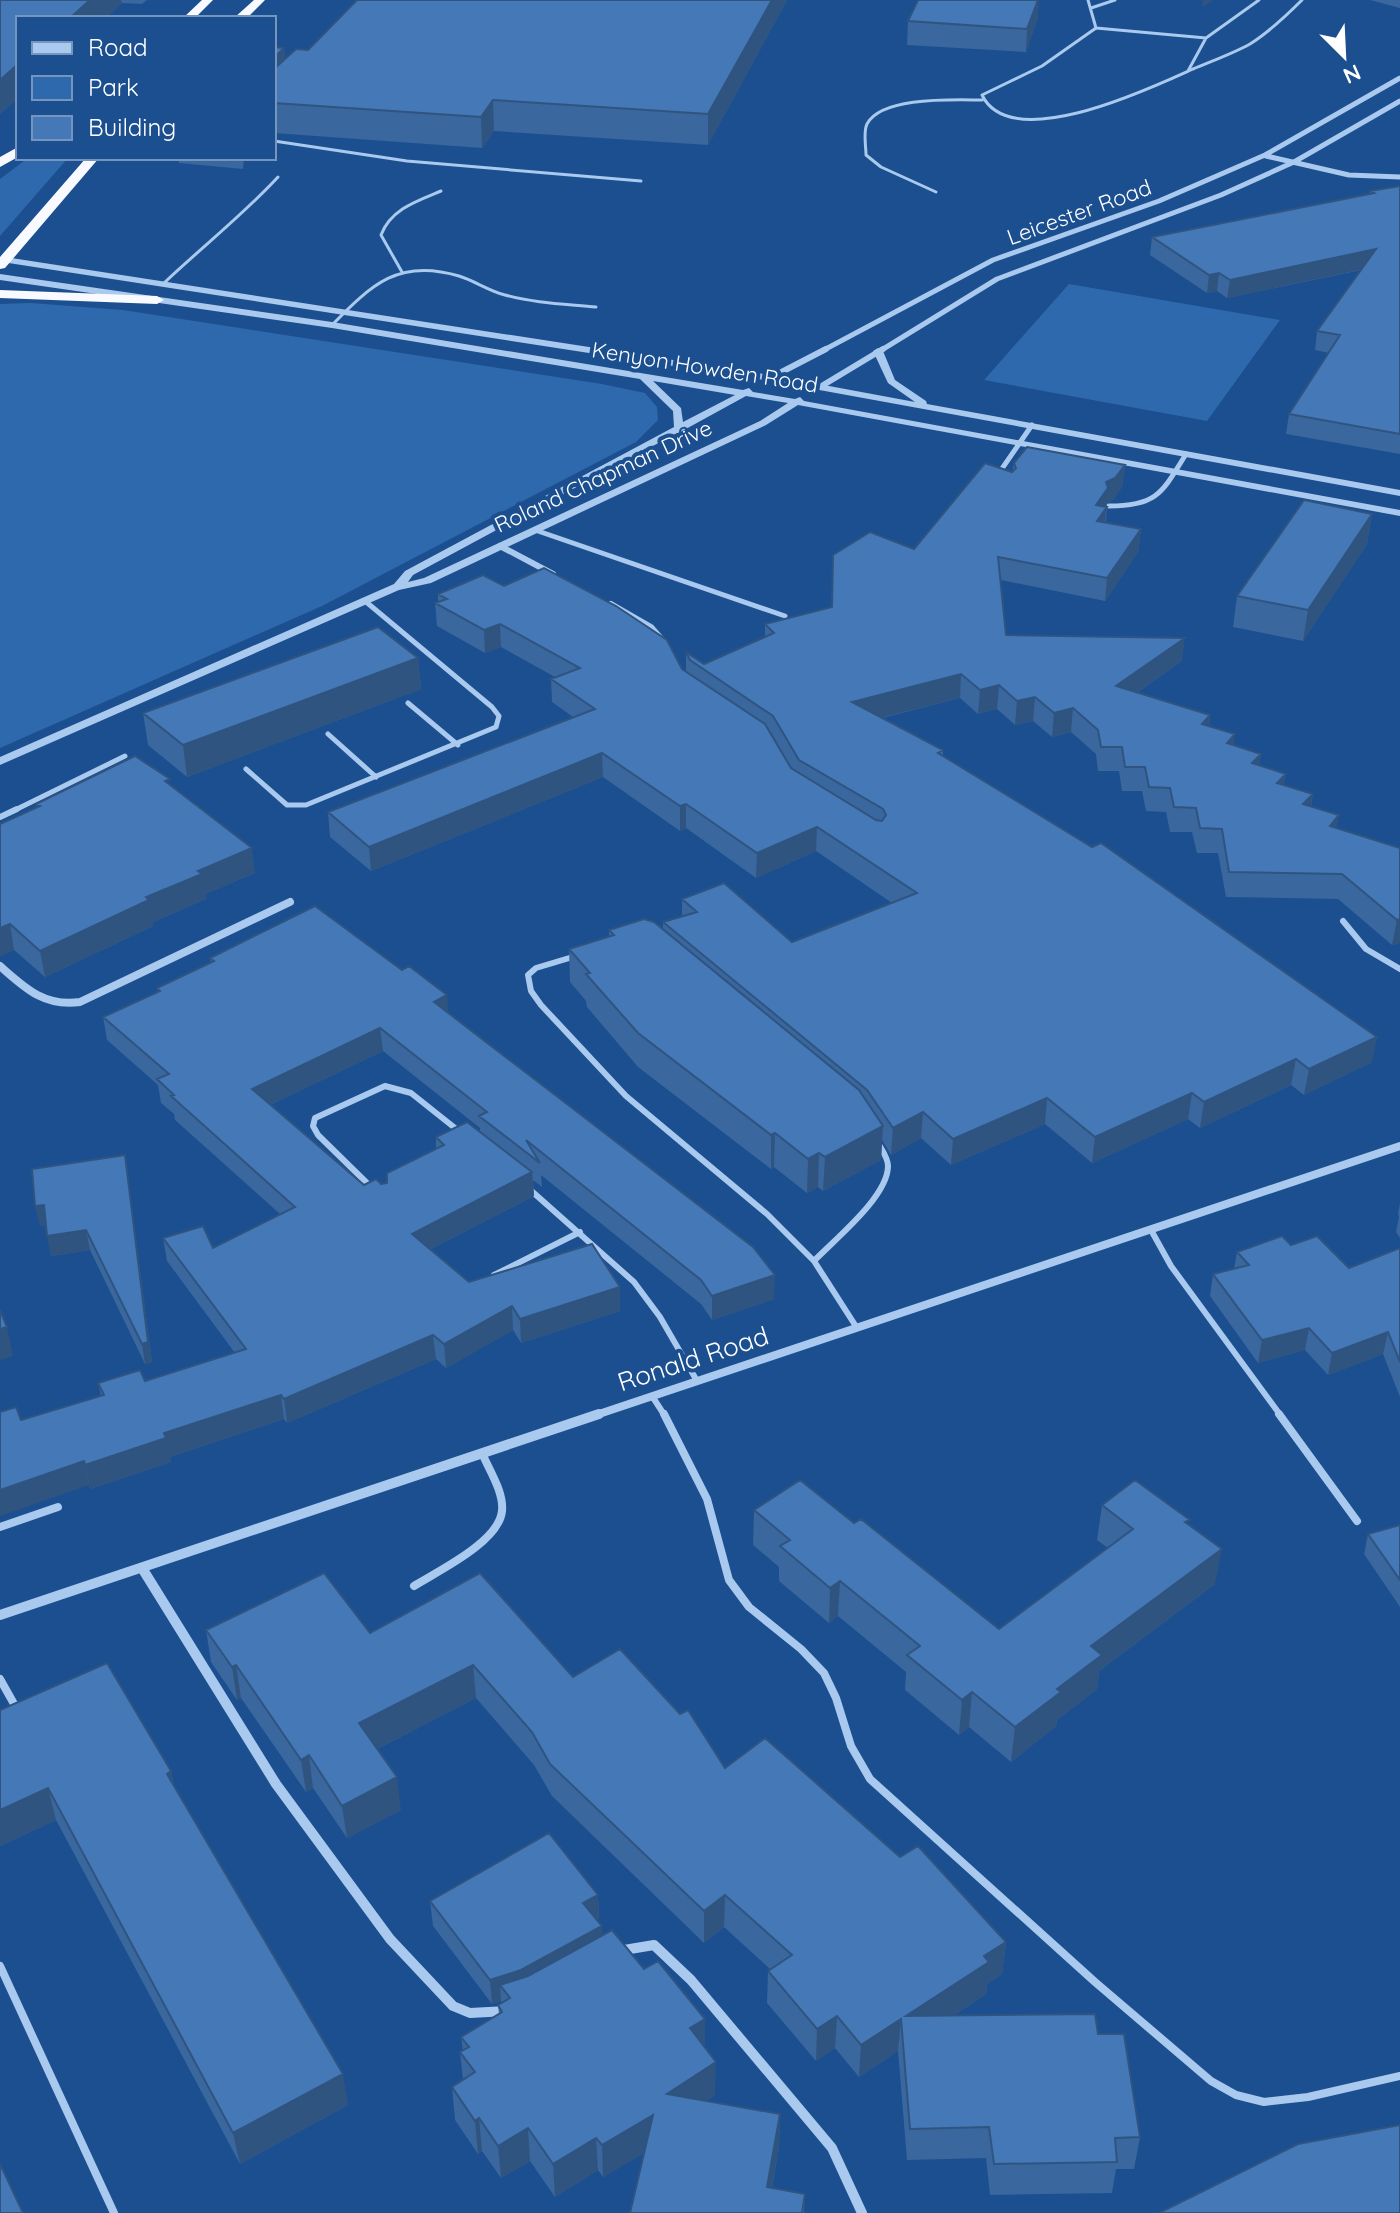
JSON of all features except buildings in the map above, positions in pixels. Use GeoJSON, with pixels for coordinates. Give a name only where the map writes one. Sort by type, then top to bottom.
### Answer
{"type":"FeatureCollection","features":[{"type":"Feature","properties":{"kind":"highway"},"geometry":{"type":"LineString","coordinates":[[191,16],[208,0]]}},
{"type":"Feature","properties":{"kind":"highway"},"geometry":{"type":"LineString","coordinates":[[242,16],[260,0]]}},
{"type":"Feature","properties":{"kind":"highway"},"geometry":{"type":"LineString","coordinates":[[2,262],[91,160]]}},
{"type":"Feature","properties":{"kind":"highway"},"geometry":{"type":"LineString","coordinates":[[0,294],[157,300]]}},
{"type":"Feature","properties":{"kind":"street","name":"Leicester Road"},"geometry":{"type":"LineString","coordinates":[[770,378],[993,260],[1159,201],[1265,155],[1400,78]]}},
{"type":"Feature","properties":{"kind":"street","name":"Leicester Road"},"geometry":{"type":"LineString","coordinates":[[820,387],[985,286],[1026,266],[1221,195],[1294,162],[1400,101]]}},
{"type":"Feature","properties":{"kind":"street"},"geometry":{"type":"LineString","coordinates":[[1265,155],[1370,178],[1400,177]]}},
{"type":"Feature","properties":{"kind":"street","name":"Kenyon Howden Road"},"geometry":{"type":"LineString","coordinates":[[2,262],[164,283],[770,378],[1400,493]]}},
{"type":"Feature","properties":{"kind":"street","name":"Kenyon Howden Road"},"geometry":{"type":"LineString","coordinates":[[0,277],[107,290],[746,393],[1400,513]]}},
{"type":"Feature","properties":{"kind":"street"},"geometry":{"type":"LineString","coordinates":[[878,351],[891,381],[928,406]]}},
{"type":"Feature","properties":{"kind":"street"},"geometry":{"type":"LineString","coordinates":[[643,377],[678,410],[679,431]]}},
{"type":"Feature","properties":{"kind":"street","name":"Roland Chapman Drive"},"geometry":{"type":"LineString","coordinates":[[397,587],[409,573],[679,431],[770,378]]}},
{"type":"Feature","properties":{"kind":"street","name":"Roland Chapman Drive"},"geometry":{"type":"LineString","coordinates":[[0,761],[397,587],[427,581],[763,423],[820,387]]}},
{"type":"Feature","properties":{"kind":"street"},"geometry":{"type":"LineString","coordinates":[[1299,494],[1310,476]]}},
{"type":"Feature","properties":{"kind":"street"},"geometry":{"type":"LineString","coordinates":[[500,546],[559,577]]}},
{"type":"Feature","properties":{"kind":"street"},"geometry":{"type":"LineString","coordinates":[[600,598],[651,627],[670,655]]}},
{"type":"Feature","properties":{"kind":"street"},"geometry":{"type":"LineString","coordinates":[[0,966],[41,1000],[53,1006],[67,1006],[96,997],[290,902]]}},
{"type":"Feature","properties":{"kind":"street","name":"Ronald Road"},"geometry":{"type":"LineString","coordinates":[[0,1615],[1400,1146]]}},
{"type":"Feature","properties":{"kind":"street"},"geometry":{"type":"LineString","coordinates":[[142,1568],[276,1784],[390,1939],[453,2006],[470,2013],[489,2014],[505,2012],[518,2005]]}},
{"type":"Feature","properties":{"kind":"street"},"geometry":{"type":"LineString","coordinates":[[606,1957],[619,1950],[654,1945],[678,1966],[832,2148],[862,2213]]}},
{"type":"Feature","properties":{"kind":"lane"},"geometry":{"type":"LineString","coordinates":[[1088,0],[1096,28]]}},
{"type":"Feature","properties":{"kind":"lane"},"geometry":{"type":"LineString","coordinates":[[1091,8],[1115,0]]}},
{"type":"Feature","properties":{"kind":"lane"},"geometry":{"type":"LineString","coordinates":[[1188,71],[1206,38],[1259,0]]}},
{"type":"Feature","properties":{"kind":"lane"},"geometry":{"type":"LineString","coordinates":[[936,192],[881,167],[866,155],[866,125],[875,114],[892,107],[982,100],[995,113],[1010,117],[1065,115],[1116,103],[1242,48],[1302,0]]}},
{"type":"Feature","properties":{"kind":"lane"},"geometry":{"type":"LineString","coordinates":[[982,100],[982,95],[988,90],[1016,80],[1053,60],[1096,28],[1206,38]]}},
{"type":"Feature","properties":{"kind":"lane"},"geometry":{"type":"LineString","coordinates":[[276,141],[407,161],[641,181]]}},
{"type":"Feature","properties":{"kind":"lane"},"geometry":{"type":"LineString","coordinates":[[164,283],[221,229],[245,213],[278,177]]}},
{"type":"Feature","properties":{"kind":"lane"},"geometry":{"type":"LineString","coordinates":[[402,272],[381,235],[382,229],[398,212],[441,191]]}},
{"type":"Feature","properties":{"kind":"lane"},"geometry":{"type":"LineString","coordinates":[[332,325],[372,284],[402,272],[445,273],[503,295],[596,307]]}},
{"type":"Feature","properties":{"kind":"lane"},"geometry":{"type":"LineString","coordinates":[[995,479],[1032,425]]}},
{"type":"Feature","properties":{"kind":"lane"},"geometry":{"type":"LineString","coordinates":[[1109,506],[1140,506],[1166,486],[1186,454]]}},
{"type":"Feature","properties":{"kind":"lane"},"geometry":{"type":"LineString","coordinates":[[535,530],[785,616]]}},
{"type":"Feature","properties":{"kind":"lane"},"geometry":{"type":"LineString","coordinates":[[246,769],[278,799],[297,806],[488,733],[500,721],[499,716],[365,601]]}},
{"type":"Feature","properties":{"kind":"lane"},"geometry":{"type":"LineString","coordinates":[[408,703],[458,745]]}},
{"type":"Feature","properties":{"kind":"lane"},"geometry":{"type":"LineString","coordinates":[[328,734],[376,777]]}},
{"type":"Feature","properties":{"kind":"lane"},"geometry":{"type":"LineString","coordinates":[[0,817],[125,756]]}},
{"type":"Feature","properties":{"kind":"lane"},"geometry":{"type":"LineString","coordinates":[[1343,921],[1366,949],[1400,969]]}},
{"type":"Feature","properties":{"kind":"lane"},"geometry":{"type":"LineString","coordinates":[[579,955],[536,968],[528,975],[531,991],[541,1005],[626,1096],[767,1214],[814,1261],[857,1328]]}},
{"type":"Feature","properties":{"kind":"lane"},"geometry":{"type":"LineString","coordinates":[[375,1191],[318,1135],[313,1126],[315,1118],[385,1086],[399,1088],[411,1093],[472,1142]]}},
{"type":"Feature","properties":{"kind":"lane"},"geometry":{"type":"LineString","coordinates":[[814,1261],[859,1214],[887,1173],[887,1159],[875,1138]]}},
{"type":"Feature","properties":{"kind":"lane"},"geometry":{"type":"LineString","coordinates":[[520,1181],[635,1283],[666,1327],[697,1381]]}},
{"type":"Feature","properties":{"kind":"lane"},"geometry":{"type":"LineString","coordinates":[[1151,1230],[1171,1266],[1357,1521]]}},
{"type":"Feature","properties":{"kind":"lane"},"geometry":{"type":"LineString","coordinates":[[481,1282],[580,1232]]}},
{"type":"Feature","properties":{"kind":"lane"},"geometry":{"type":"LineString","coordinates":[[652,1396],[687,1449],[699,1476],[719,1537],[722,1565],[734,1589],[760,1619],[809,1654],[826,1676],[837,1696],[848,1740],[858,1761],[882,1789],[1095,1982],[1211,2081],[1236,2095],[1264,2102],[1308,2097],[1400,2076]]}},
{"type":"Feature","properties":{"kind":"lane"},"geometry":{"type":"LineString","coordinates":[[414,1586],[487,1538],[500,1523],[503,1509],[482,1453]]}},
{"type":"Feature","properties":{"kind":"lane"},"geometry":{"type":"LineString","coordinates":[[0,1527],[58,1507]]}},
{"type":"Feature","properties":{"kind":"lane"},"geometry":{"type":"LineString","coordinates":[[0,1679],[20,1714]]}},
{"type":"Feature","properties":{"kind":"lane"},"geometry":{"type":"LineString","coordinates":[[10,1718],[33,1709]]}},
{"type":"Feature","properties":{"kind":"lane"},"geometry":{"type":"LineString","coordinates":[[0,1966],[114,2213]]}},
{"type":"Feature","properties":{"kind":"green space"},"geometry":{"type":"Polygon","coordinates":[[[25,160],[66,160],[0,236],[0,179],[25,160]]]}},
{"type":"Feature","properties":{"kind":"green space"},"geometry":{"type":"Polygon","coordinates":[[[1069,284],[1280,320],[1207,421],[984,380],[1069,284]]]}},
{"type":"Feature","properties":{"kind":"green space"},"geometry":{"type":"Polygon","coordinates":[[[31,303],[123,310],[602,384],[645,393],[657,407],[658,420],[636,442],[322,606],[0,748],[0,304],[31,303]]]}}]}
